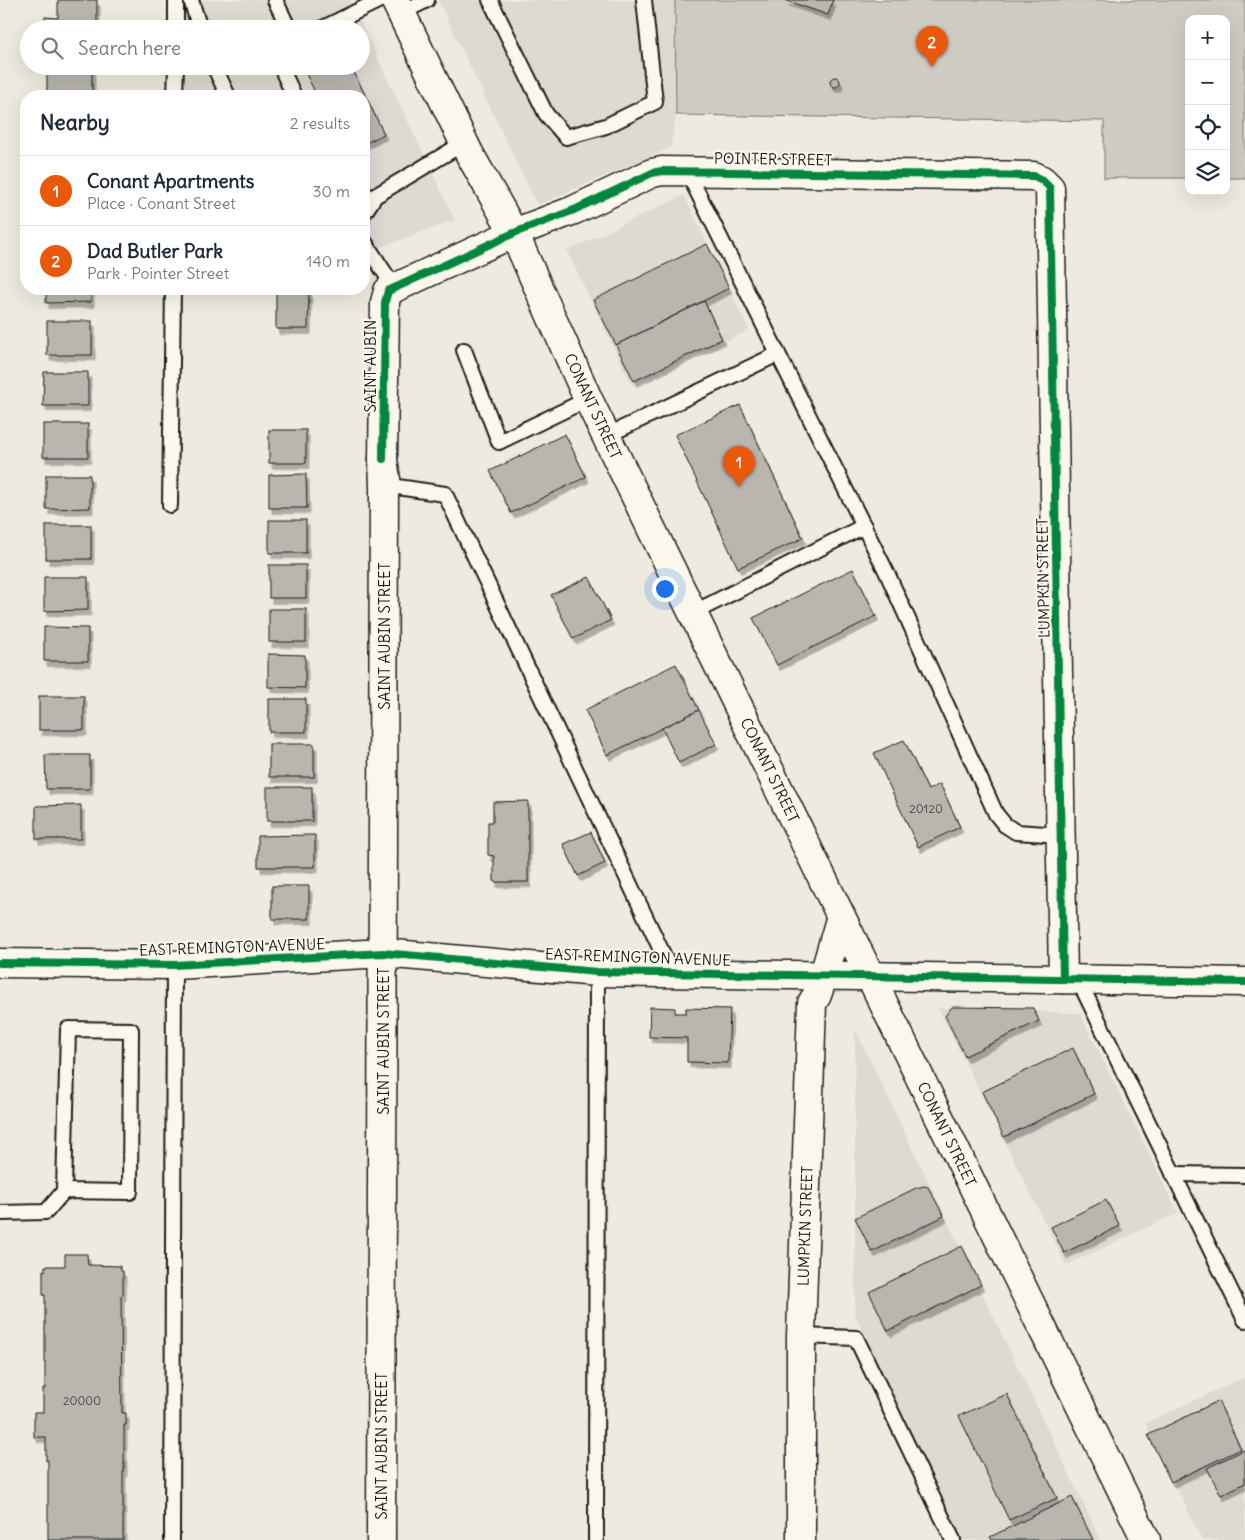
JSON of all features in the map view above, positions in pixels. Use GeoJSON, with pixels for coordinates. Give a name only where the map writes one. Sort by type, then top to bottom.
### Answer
{"type":"FeatureCollection","features":[{"type":"Feature","properties":{"kind":"street","name":"CONANT STREET"},"geometry":{"type":"LineString","coordinates":[[392,4],[464,143],[514,233],[588,399],[1146,1540]]}},
{"type":"Feature","properties":{"kind":"street","name":"POINTER STREET"},"geometry":{"type":"LineString","coordinates":[[514,233],[574,210],[652,172],[1034,176],[1042,180]]}},
{"type":"Feature","properties":{"kind":"street","name":"LUMPKIN STREET"},"geometry":{"type":"LineString","coordinates":[[1042,180],[1050,188],[1061,835],[1070,979]]}},
{"type":"Feature","properties":{"kind":"street"},"geometry":{"type":"LineString","coordinates":[[394,288],[514,233]]}},
{"type":"Feature","properties":{"kind":"street","name":"SAINT AUBIN"},"geometry":{"type":"LineString","coordinates":[[385,477],[385,302],[388,292],[394,288]]}},
{"type":"Feature","properties":{"kind":"street","name":"SAINT AUBIN STREET"},"geometry":{"type":"LineString","coordinates":[[381,1540],[385,477]]}},
{"type":"Feature","properties":{"kind":"street","name":"LUMPKIN STREET"},"geometry":{"type":"LineString","coordinates":[[801,1540],[801,1336],[812,1003],[824,975],[841,916]]}},
{"type":"Feature","properties":{"kind":"street","name":"EAST REMINGTON AVENUE"},"geometry":{"type":"LineString","coordinates":[[0,962],[174,965],[383,953],[597,972],[1245,982]]}},
{"type":"Feature","properties":{"kind":"lane"},"geometry":{"type":"LineString","coordinates":[[176,0],[176,20]]}},
{"type":"Feature","properties":{"kind":"lane"},"geometry":{"type":"LineString","coordinates":[[191,0],[197,20]]}},
{"type":"Feature","properties":{"kind":"lane"},"geometry":{"type":"LineString","coordinates":[[275,0],[285,20]]}},
{"type":"Feature","properties":{"kind":"lane"},"geometry":{"type":"LineString","coordinates":[[347,20],[392,4],[427,0]]}},
{"type":"Feature","properties":{"kind":"lane"},"geometry":{"type":"LineString","coordinates":[[490,0],[546,114],[566,137],[606,126],[655,102],[644,0]]}},
{"type":"Feature","properties":{"kind":"lane"},"geometry":{"type":"LineString","coordinates":[[175,90],[176,75]]}},
{"type":"Feature","properties":{"kind":"lane"},"geometry":{"type":"LineString","coordinates":[[218,75],[225,90]]}},
{"type":"Feature","properties":{"kind":"lane"},"geometry":{"type":"LineString","coordinates":[[284,75],[291,90]]}},
{"type":"Feature","properties":{"kind":"lane"},"geometry":{"type":"LineString","coordinates":[[370,202],[375,196],[464,143]]}},
{"type":"Feature","properties":{"kind":"lane"},"geometry":{"type":"LineString","coordinates":[[687,171],[887,573],[996,814],[1016,832],[1061,835]]}},
{"type":"Feature","properties":{"kind":"lane"},"geometry":{"type":"LineString","coordinates":[[370,250],[394,288]]}},
{"type":"Feature","properties":{"kind":"lane"},"geometry":{"type":"LineString","coordinates":[[170,505],[173,295]]}},
{"type":"Feature","properties":{"kind":"lane"},"geometry":{"type":"LineString","coordinates":[[464,350],[499,442],[588,399]]}},
{"type":"Feature","properties":{"kind":"lane"},"geometry":{"type":"LineString","coordinates":[[606,436],[778,354]]}},
{"type":"Feature","properties":{"kind":"lane"},"geometry":{"type":"LineString","coordinates":[[385,477],[445,494],[672,973]]}},
{"type":"Feature","properties":{"kind":"lane"},"geometry":{"type":"LineString","coordinates":[[693,613],[864,526]]}},
{"type":"Feature","properties":{"kind":"lane"},"geometry":{"type":"LineString","coordinates":[[172,1540],[174,965]]}},
{"type":"Feature","properties":{"kind":"lane"},"geometry":{"type":"LineString","coordinates":[[596,1540],[597,972]]}},
{"type":"Feature","properties":{"kind":"lane"},"geometry":{"type":"LineString","coordinates":[[1070,979],[1173,1174],[1245,1320]]}},
{"type":"Feature","properties":{"kind":"lane"},"geometry":{"type":"LineString","coordinates":[[0,1212],[46,1212],[64,1191],[68,1028],[131,1030],[130,1192],[64,1191]]}},
{"type":"Feature","properties":{"kind":"lane"},"geometry":{"type":"LineString","coordinates":[[1173,1174],[1245,1175]]}},
{"type":"Feature","properties":{"kind":"lane"},"geometry":{"type":"LineString","coordinates":[[801,1336],[856,1338],[953,1540]]}},
{"type":"Feature","properties":{"kind":"shaded area"},"geometry":{"type":"Polygon","coordinates":[[[181,0],[350,0],[360,20],[180,20],[181,0]]]}},
{"type":"Feature","properties":{"kind":"shaded area"},"geometry":{"type":"Polygon","coordinates":[[[438,0],[675,0],[676,115],[670,148],[537,205],[438,0]]]}},
{"type":"Feature","properties":{"kind":"shaded area"},"geometry":{"type":"Polygon","coordinates":[[[675,0],[1245,0],[1245,178],[1230,178],[1230,15],[1185,15],[1185,178],[1104,178],[1104,121],[676,115],[675,0]]]}},
{"type":"Feature","properties":{"kind":"shaded area"},"geometry":{"type":"Polygon","coordinates":[[[370,42],[455,220],[370,251],[370,90],[180,90],[180,75],[370,75],[370,42]]]}},
{"type":"Feature","properties":{"kind":"shaded area"},"geometry":{"type":"Polygon","coordinates":[[[684,195],[749,330],[632,386],[567,251],[684,195]]]}},
{"type":"Feature","properties":{"kind":"shaded area"},"geometry":{"type":"Polygon","coordinates":[[[938,1008],[1080,1013],[1178,1213],[1066,1265],[938,1008]]]}},
{"type":"Feature","properties":{"kind":"shaded area"},"geometry":{"type":"Polygon","coordinates":[[[855,1029],[1101,1540],[961,1540],[855,1314],[855,1029]]]}},
{"type":"Feature","properties":{"kind":"shaded area"},"geometry":{"type":"Polygon","coordinates":[[[1245,1377],[1245,1540],[1202,1540],[1145,1423],[1245,1377]]]}},
{"type":"Feature","properties":{"kind":"building"},"geometry":{"type":"Polygon","coordinates":[[[58,0],[97,0],[97,20],[45,20],[45,17],[58,18],[58,0]]]}},
{"type":"Feature","properties":{"kind":"building"},"geometry":{"type":"Polygon","coordinates":[[[785,0],[833,0],[828,15],[785,0]]]}},
{"type":"Feature","properties":{"kind":"building"},"geometry":{"type":"Polygon","coordinates":[[[47,75],[92,75],[92,90],[47,90],[47,75]]]}},
{"type":"Feature","properties":{"kind":"building"},"geometry":{"type":"Polygon","coordinates":[[[306,75],[355,75],[363,90],[314,90],[306,75]]]}},
{"type":"Feature","properties":{"kind":"building"},"geometry":{"type":"Polygon","coordinates":[[[835,77],[840,82],[835,87],[830,82],[835,77]]]}},
{"type":"Feature","properties":{"kind":"building"},"geometry":{"type":"Polygon","coordinates":[[[370,105],[384,134],[370,141],[370,105]]]}},
{"type":"Feature","properties":{"kind":"building"},"geometry":{"type":"Polygon","coordinates":[[[707,244],[729,288],[616,345],[593,300],[707,244]]]}},
{"type":"Feature","properties":{"kind":"building"},"geometry":{"type":"Polygon","coordinates":[[[46,295],[91,295],[91,302],[46,303],[46,295]]]}},
{"type":"Feature","properties":{"kind":"building"},"geometry":{"type":"Polygon","coordinates":[[[276,295],[309,295],[308,329],[276,329],[276,295]]]}},
{"type":"Feature","properties":{"kind":"building"},"geometry":{"type":"Polygon","coordinates":[[[704,301],[722,339],[634,381],[616,345],[704,301]]]}},
{"type":"Feature","properties":{"kind":"building"},"geometry":{"type":"Polygon","coordinates":[[[47,321],[92,321],[92,355],[47,355],[47,321]]]}},
{"type":"Feature","properties":{"kind":"building"},"geometry":{"type":"Polygon","coordinates":[[[44,372],[88,372],[88,406],[43,406],[44,372]]]}},
{"type":"Feature","properties":{"kind":"building"},"geometry":{"type":"Polygon","coordinates":[[[740,405],[803,538],[738,568],[675,435],[740,405]]]}},
{"type":"Feature","properties":{"kind":"building"},"geometry":{"type":"Polygon","coordinates":[[[43,424],[88,424],[88,457],[43,457],[43,424]]]}},
{"type":"Feature","properties":{"kind":"building"},"geometry":{"type":"Polygon","coordinates":[[[269,430],[306,430],[306,463],[269,463],[269,430]]]}},
{"type":"Feature","properties":{"kind":"building"},"geometry":{"type":"Polygon","coordinates":[[[565,434],[586,477],[511,513],[490,471],[565,434]]]}},
{"type":"Feature","properties":{"kind":"building"},"geometry":{"type":"Polygon","coordinates":[[[306,474],[307,508],[269,508],[269,475],[306,474]]]}},
{"type":"Feature","properties":{"kind":"building"},"geometry":{"type":"Polygon","coordinates":[[[46,475],[90,475],[90,508],[46,509],[46,475]]]}},
{"type":"Feature","properties":{"kind":"building"},"geometry":{"type":"Polygon","coordinates":[[[269,520],[306,520],[306,553],[269,553],[269,520]]]}},
{"type":"Feature","properties":{"kind":"building"},"geometry":{"type":"Polygon","coordinates":[[[46,525],[91,525],[91,559],[46,559],[46,525]]]}},
{"type":"Feature","properties":{"kind":"building"},"geometry":{"type":"Polygon","coordinates":[[[269,565],[306,565],[306,598],[269,598],[269,565]]]}},
{"type":"Feature","properties":{"kind":"building"},"geometry":{"type":"Polygon","coordinates":[[[853,569],[876,616],[777,665],[753,618],[853,569]]]}},
{"type":"Feature","properties":{"kind":"building"},"geometry":{"type":"Polygon","coordinates":[[[44,577],[88,577],[88,610],[44,611],[44,577]]]}},
{"type":"Feature","properties":{"kind":"building"},"geometry":{"type":"Polygon","coordinates":[[[589,577],[611,620],[573,639],[551,595],[589,577]]]}},
{"type":"Feature","properties":{"kind":"building"},"geometry":{"type":"Polygon","coordinates":[[[269,609],[306,609],[306,642],[269,642],[269,609]]]}},
{"type":"Feature","properties":{"kind":"building"},"geometry":{"type":"Polygon","coordinates":[[[44,627],[88,628],[88,661],[44,661],[44,627]]]}},
{"type":"Feature","properties":{"kind":"building"},"geometry":{"type":"Polygon","coordinates":[[[268,654],[305,655],[305,688],[268,687],[268,654]]]}},
{"type":"Feature","properties":{"kind":"building"},"geometry":{"type":"Polygon","coordinates":[[[676,664],[699,710],[607,755],[585,710],[676,664]]]}},
{"type":"Feature","properties":{"kind":"building"},"geometry":{"type":"Polygon","coordinates":[[[39,696],[84,696],[84,730],[39,730],[39,696]]]}},
{"type":"Feature","properties":{"kind":"building"},"geometry":{"type":"Polygon","coordinates":[[[269,699],[306,699],[306,732],[269,732],[269,699]]]}},
{"type":"Feature","properties":{"kind":"building"},"geometry":{"type":"Polygon","coordinates":[[[699,710],[716,744],[679,763],[662,728],[699,710]]]}},
{"type":"Feature","properties":{"kind":"building"},"geometry":{"type":"Polygon","coordinates":[[[904,740],[928,790],[940,784],[960,827],[918,847],[874,753],[904,740]]]}},
{"type":"Feature","properties":{"kind":"building"},"geometry":{"type":"Polygon","coordinates":[[[269,744],[314,744],[314,777],[269,777],[269,744]]]}},
{"type":"Feature","properties":{"kind":"building"},"geometry":{"type":"Polygon","coordinates":[[[45,755],[90,755],[90,789],[46,789],[45,755]]]}},
{"type":"Feature","properties":{"kind":"building"},"geometry":{"type":"Polygon","coordinates":[[[267,787],[312,787],[312,821],[267,821],[267,787]]]}},
{"type":"Feature","properties":{"kind":"building"},"geometry":{"type":"Polygon","coordinates":[[[528,801],[528,882],[494,882],[494,856],[488,855],[488,822],[493,822],[493,802],[528,801]]]}},
{"type":"Feature","properties":{"kind":"building"},"geometry":{"type":"Polygon","coordinates":[[[81,805],[81,839],[36,839],[36,806],[81,805]]]}},
{"type":"Feature","properties":{"kind":"building"},"geometry":{"type":"Polygon","coordinates":[[[591,832],[605,863],[578,876],[563,844],[591,832]]]}},
{"type":"Feature","properties":{"kind":"building"},"geometry":{"type":"Polygon","coordinates":[[[315,835],[315,867],[258,867],[258,836],[315,835]]]}},
{"type":"Feature","properties":{"kind":"building"},"geometry":{"type":"Polygon","coordinates":[[[272,886],[309,886],[309,919],[272,919],[272,886]]]}},
{"type":"Feature","properties":{"kind":"building"},"geometry":{"type":"Polygon","coordinates":[[[650,1007],[675,1008],[675,1013],[686,1013],[686,1008],[730,1009],[728,1063],[687,1062],[687,1038],[649,1037],[650,1007]]]}},
{"type":"Feature","properties":{"kind":"building"},"geometry":{"type":"Polygon","coordinates":[[[952,1007],[1033,1008],[1039,1021],[965,1056],[945,1016],[952,1007]]]}},
{"type":"Feature","properties":{"kind":"building"},"geometry":{"type":"Polygon","coordinates":[[[1073,1048],[1094,1094],[1004,1137],[982,1092],[1073,1048]]]}},
{"type":"Feature","properties":{"kind":"building"},"geometry":{"type":"Polygon","coordinates":[[[928,1187],[944,1216],[872,1252],[855,1218],[916,1188],[928,1187]]]}},
{"type":"Feature","properties":{"kind":"building"},"geometry":{"type":"Polygon","coordinates":[[[1106,1200],[1120,1226],[1064,1253],[1051,1227],[1106,1200]]]}},
{"type":"Feature","properties":{"kind":"building"},"geometry":{"type":"Polygon","coordinates":[[[962,1246],[981,1285],[888,1331],[869,1292],[962,1246]]]}},
{"type":"Feature","properties":{"kind":"building"},"geometry":{"type":"Polygon","coordinates":[[[65,1254],[87,1254],[88,1265],[120,1266],[121,1271],[123,1271],[123,1295],[121,1296],[122,1413],[126,1413],[126,1425],[124,1425],[123,1540],[48,1540],[48,1460],[46,1461],[46,1437],[34,1437],[34,1412],[43,1412],[43,1389],[45,1389],[45,1295],[43,1295],[43,1270],[45,1271],[45,1266],[65,1266],[65,1254]]]}},
{"type":"Feature","properties":{"kind":"building"},"geometry":{"type":"Polygon","coordinates":[[[1007,1394],[1057,1498],[1009,1520],[959,1416],[1007,1394]]]}},
{"type":"Feature","properties":{"kind":"building"},"geometry":{"type":"Polygon","coordinates":[[[1218,1401],[1241,1449],[1171,1482],[1148,1435],[1218,1401]]]}},
{"type":"Feature","properties":{"kind":"building"},"geometry":{"type":"Polygon","coordinates":[[[1244,1450],[1245,1483],[1221,1495],[1207,1468],[1244,1450]]]}},
{"type":"Feature","properties":{"kind":"building"},"geometry":{"type":"Polygon","coordinates":[[[1072,1497],[1093,1540],[992,1540],[990,1537],[1072,1497]]]}},
{"type":"Feature","properties":{"kind":"cycle path"},"geometry":{"type":"LineString","coordinates":[[383,459],[385,302],[388,291],[514,233],[574,210],[652,173],[662,171],[1034,176],[1042,180],[1050,188],[1063,979]]}},
{"type":"Feature","properties":{"kind":"cycle path"},"geometry":{"type":"LineString","coordinates":[[0,963],[174,965],[383,953],[597,972],[1245,982]]}},
{"type":"Feature","properties":{"kind":"place","name":"Dad Butler Park"},"geometry":{"type":"Point","coordinates":[932,67]}},
{"type":"Feature","properties":{"kind":"place","name":"Conant Apartments"},"geometry":{"type":"Point","coordinates":[739,487]}}]}
